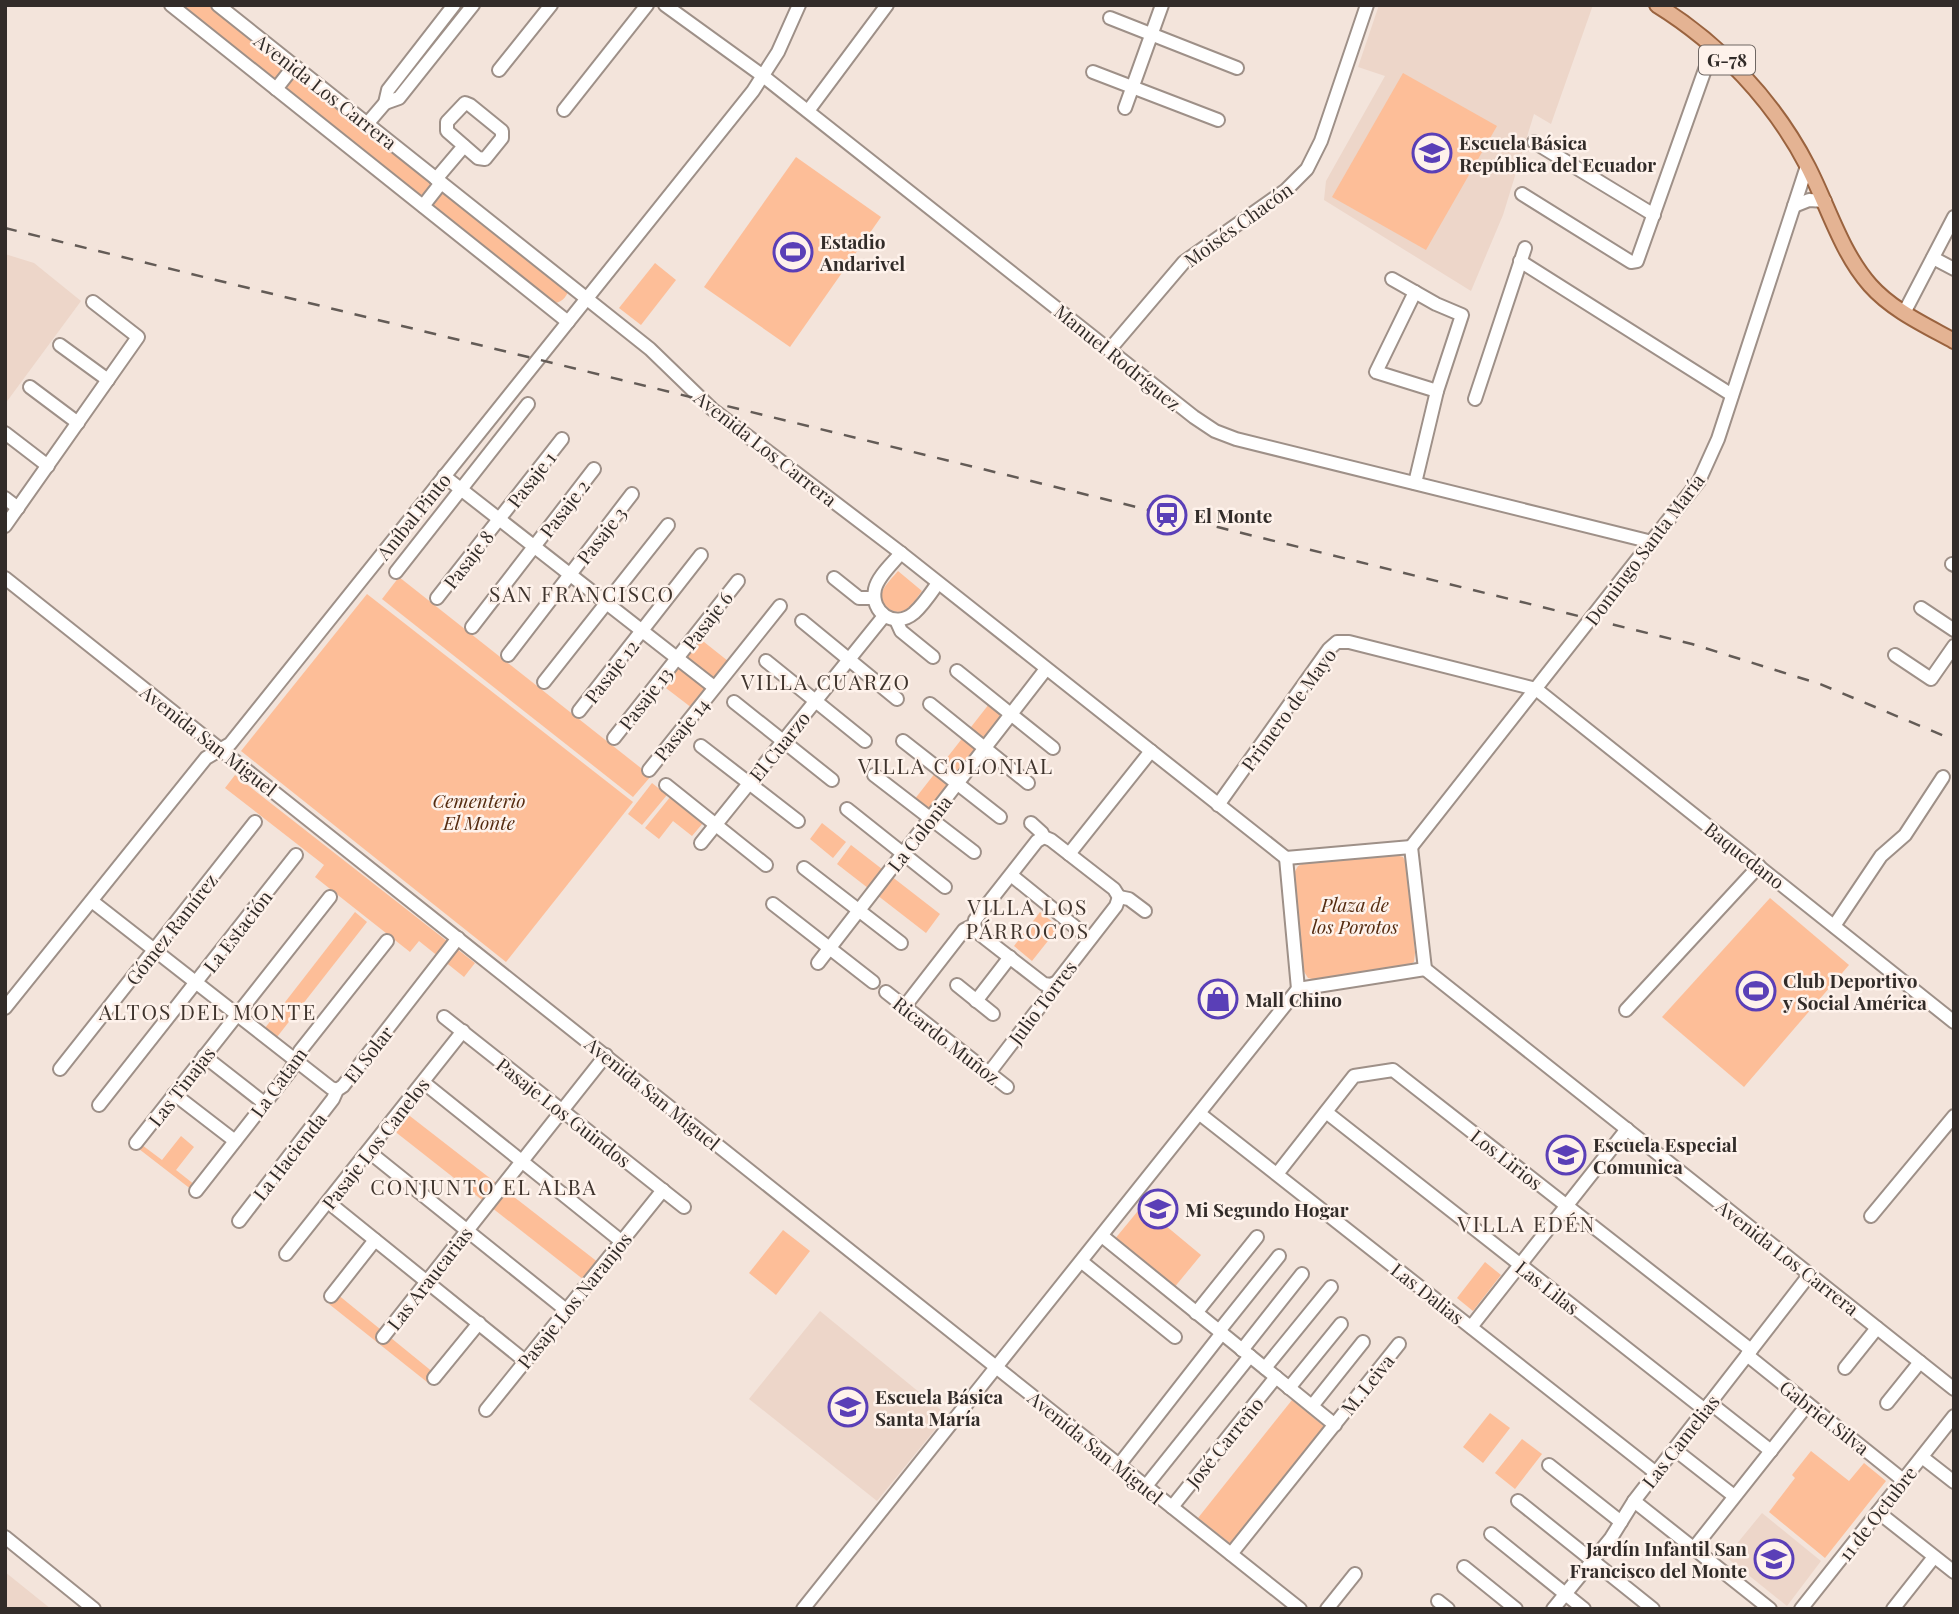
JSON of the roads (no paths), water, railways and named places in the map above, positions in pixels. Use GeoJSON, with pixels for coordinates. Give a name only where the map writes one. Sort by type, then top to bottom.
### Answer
{"type":"FeatureCollection","features":[{"type":"Feature","properties":{"kind":"main road","name":"G-78"},"geometry":{"type":"LineString","coordinates":[[1657,5],[1713,47],[1771,109],[1807,166],[1859,271],[1877,292],[1904,313],[1954,341]]}},
{"type":"Feature","properties":{"kind":"street","name":"Avenida Los Carrera"},"geometry":{"type":"LineString","coordinates":[[170,5],[568,322]]}},
{"type":"Feature","properties":{"kind":"street","name":"Avenida Los Carrera"},"geometry":{"type":"LineString","coordinates":[[218,5],[650,349],[712,409],[901,553],[1286,858]]}},
{"type":"Feature","properties":{"kind":"street"},"geometry":{"type":"LineString","coordinates":[[385,103],[386,92],[454,5]]}},
{"type":"Feature","properties":{"kind":"street"},"geometry":{"type":"LineString","coordinates":[[368,124],[385,103],[399,98],[473,5]]}},
{"type":"Feature","properties":{"kind":"street"},"geometry":{"type":"LineString","coordinates":[[499,71],[551,5]]}},
{"type":"Feature","properties":{"kind":"street"},"geometry":{"type":"LineString","coordinates":[[564,110],[647,5]]}},
{"type":"Feature","properties":{"kind":"street","name":"Manuel Rodríguez"},"geometry":{"type":"LineString","coordinates":[[665,5],[808,111],[1204,425],[1225,436],[1652,542]]}},
{"type":"Feature","properties":{"kind":"street","name":"Aníbal Pinto"},"geometry":{"type":"LineString","coordinates":[[5,1008],[93,902],[206,758],[230,744],[763,76],[799,5]]}},
{"type":"Feature","properties":{"kind":"street"},"geometry":{"type":"LineString","coordinates":[[808,111],[887,5]]}},
{"type":"Feature","properties":{"kind":"street"},"geometry":{"type":"LineString","coordinates":[[1125,108],[1162,5]]}},
{"type":"Feature","properties":{"kind":"street","name":"Moisés Chacón"},"geometry":{"type":"LineString","coordinates":[[1110,349],[1184,262],[1286,190],[1307,169],[1321,141],[1367,5]]}},
{"type":"Feature","properties":{"kind":"street"},"geometry":{"type":"LineString","coordinates":[[1110,18],[1237,68]]}},
{"type":"Feature","properties":{"kind":"street"},"geometry":{"type":"LineString","coordinates":[[1522,194],[1631,262],[1637,261],[1713,47]]}},
{"type":"Feature","properties":{"kind":"street"},"geometry":{"type":"LineString","coordinates":[[276,89],[294,66]]}},
{"type":"Feature","properties":{"kind":"street"},"geometry":{"type":"LineString","coordinates":[[1093,72],[1218,120]]}},
{"type":"Feature","properties":{"kind":"street"},"geometry":{"type":"LineString","coordinates":[[465,103],[501,129],[503,136],[485,159],[480,159],[464,146],[446,128],[447,122],[465,103]]}},
{"type":"Feature","properties":{"kind":"street"},"geometry":{"type":"LineString","coordinates":[[1534,142],[1654,215]]}},
{"type":"Feature","properties":{"kind":"street"},"geometry":{"type":"LineString","coordinates":[[423,206],[464,146]]}},
{"type":"Feature","properties":{"kind":"street","name":"Domingo Santa María"},"geometry":{"type":"LineString","coordinates":[[1411,846],[1690,494],[1706,468],[1807,166]]}},
{"type":"Feature","properties":{"kind":"street"},"geometry":{"type":"LineString","coordinates":[[1794,206],[1809,200],[1825,201]]}},
{"type":"Feature","properties":{"kind":"street"},"geometry":{"type":"LineString","coordinates":[[1904,313],[1954,217]]}},
{"type":"Feature","properties":{"kind":"street"},"geometry":{"type":"LineString","coordinates":[[1475,399],[1525,248]]}},
{"type":"Feature","properties":{"kind":"street"},"geometry":{"type":"LineString","coordinates":[[1933,258],[1954,269]]}},
{"type":"Feature","properties":{"kind":"street"},"geometry":{"type":"LineString","coordinates":[[1520,261],[1732,395]]}},
{"type":"Feature","properties":{"kind":"street"},"geometry":{"type":"LineString","coordinates":[[1392,279],[1462,315],[1437,390],[1415,483]]}},
{"type":"Feature","properties":{"kind":"street"},"geometry":{"type":"LineString","coordinates":[[1415,292],[1376,372],[1437,390]]}},
{"type":"Feature","properties":{"kind":"street"},"geometry":{"type":"LineString","coordinates":[[5,526],[138,337],[93,302]]}},
{"type":"Feature","properties":{"kind":"street"},"geometry":{"type":"LineString","coordinates":[[60,345],[108,380]]}},
{"type":"Feature","properties":{"kind":"street"},"geometry":{"type":"LineString","coordinates":[[30,387],[78,423]]}},
{"type":"Feature","properties":{"kind":"street","name":"Aníbal Pinto"},"geometry":{"type":"LineString","coordinates":[[396,572],[528,404]]}},
{"type":"Feature","properties":{"kind":"street"},"geometry":{"type":"LineString","coordinates":[[5,433],[48,466]]}},
{"type":"Feature","properties":{"kind":"street","name":"Pasaje 1"},"geometry":{"type":"LineString","coordinates":[[499,519],[562,439]]}},
{"type":"Feature","properties":{"kind":"street","name":"Pasaje 2"},"geometry":{"type":"LineString","coordinates":[[472,627],[594,469]]}},
{"type":"Feature","properties":{"kind":"street"},"geometry":{"type":"LineString","coordinates":[[444,476],[715,687]]}},
{"type":"Feature","properties":{"kind":"street","name":"Pasaje 3"},"geometry":{"type":"LineString","coordinates":[[508,655],[632,494]]}},
{"type":"Feature","properties":{"kind":"street"},"geometry":{"type":"LineString","coordinates":[[5,498],[18,508]]}},
{"type":"Feature","properties":{"kind":"street","name":"Pasaje 8"},"geometry":{"type":"LineString","coordinates":[[437,598],[499,519]]}},
{"type":"Feature","properties":{"kind":"street"},"geometry":{"type":"LineString","coordinates":[[544,682],[668,525]]}},
{"type":"Feature","properties":{"kind":"street"},"geometry":{"type":"LineString","coordinates":[[901,553],[878,582],[874,598],[877,608],[933,657]]}},
{"type":"Feature","properties":{"kind":"street","name":"Pasaje 12"},"geometry":{"type":"LineString","coordinates":[[579,711],[701,555]]}},
{"type":"Feature","properties":{"kind":"street"},"geometry":{"type":"LineString","coordinates":[[834,578],[856,596],[874,598]]}},
{"type":"Feature","properties":{"kind":"street","name":"Avenida San Miguel"},"geometry":{"type":"LineString","coordinates":[[5,579],[1300,1609]]}},
{"type":"Feature","properties":{"kind":"street","name":"Pasaje 6"},"geometry":{"type":"LineString","coordinates":[[677,658],[738,581]]}},
{"type":"Feature","properties":{"kind":"street","name":"El Cuarzo"},"geometry":{"type":"LineString","coordinates":[[701,843],[849,659],[890,618],[913,614],[938,583]]}},
{"type":"Feature","properties":{"kind":"street","name":"Pasaje 14"},"geometry":{"type":"LineString","coordinates":[[649,770],[780,606]]}},
{"type":"Feature","properties":{"kind":"street"},"geometry":{"type":"LineString","coordinates":[[1921,607],[1954,629]]}},
{"type":"Feature","properties":{"kind":"street"},"geometry":{"type":"LineString","coordinates":[[802,621],[897,699]]}},
{"type":"Feature","properties":{"kind":"street","name":"Primero de Mayo"},"geometry":{"type":"LineString","coordinates":[[1219,805],[1329,649],[1337,642],[1349,642],[1536,689]]}},
{"type":"Feature","properties":{"kind":"street"},"geometry":{"type":"LineString","coordinates":[[1895,655],[1931,679],[1954,646]]}},
{"type":"Feature","properties":{"kind":"street","name":"Pasaje 13"},"geometry":{"type":"LineString","coordinates":[[614,738],[677,658]]}},
{"type":"Feature","properties":{"kind":"street"},"geometry":{"type":"LineString","coordinates":[[766,661],[865,741]]}},
{"type":"Feature","properties":{"kind":"street","name":"La Colonia"},"geometry":{"type":"LineString","coordinates":[[818,963],[1046,669]]}},
{"type":"Feature","properties":{"kind":"street"},"geometry":{"type":"LineString","coordinates":[[957,671],[1054,748]]}},
{"type":"Feature","properties":{"kind":"street","name":"Baquedano"},"geometry":{"type":"LineString","coordinates":[[1536,689],[1954,1021]]}},
{"type":"Feature","properties":{"kind":"street"},"geometry":{"type":"LineString","coordinates":[[734,702],[832,780]]}},
{"type":"Feature","properties":{"kind":"street"},"geometry":{"type":"LineString","coordinates":[[930,704],[1028,783]]}},
{"type":"Feature","properties":{"kind":"street"},"geometry":{"type":"LineString","coordinates":[[903,741],[1000,817]]}},
{"type":"Feature","properties":{"kind":"street"},"geometry":{"type":"LineString","coordinates":[[701,746],[798,821]]}},
{"type":"Feature","properties":{"kind":"street"},"geometry":{"type":"LineString","coordinates":[[1069,854],[1150,751]]}},
{"type":"Feature","properties":{"kind":"street"},"geometry":{"type":"LineString","coordinates":[[874,775],[974,852]]}},
{"type":"Feature","properties":{"kind":"street"},"geometry":{"type":"LineString","coordinates":[[1834,926],[1881,856],[1905,835],[1943,777]]}},
{"type":"Feature","properties":{"kind":"street"},"geometry":{"type":"LineString","coordinates":[[666,785],[766,865]]}},
{"type":"Feature","properties":{"kind":"street"},"geometry":{"type":"LineString","coordinates":[[847,809],[945,887]]}},
{"type":"Feature","properties":{"kind":"street","name":"Gómez Ramírez"},"geometry":{"type":"LineString","coordinates":[[60,1069],[255,822]]}},
{"type":"Feature","properties":{"kind":"street"},"geometry":{"type":"LineString","coordinates":[[1031,823],[1044,837],[1114,889],[1118,897],[1129,899],[1144,911]]}},
{"type":"Feature","properties":{"kind":"street"},"geometry":{"type":"LineString","coordinates":[[1044,837],[1039,839],[975,920],[974,925],[977,932],[1044,984],[1051,985]]}},
{"type":"Feature","properties":{"kind":"street"},"geometry":{"type":"LineString","coordinates":[[803,1609],[1298,989],[1424,969],[1411,846],[1286,858],[1298,989]]}},
{"type":"Feature","properties":{"kind":"street","name":"La Estación"},"geometry":{"type":"LineString","coordinates":[[100,1105],[296,855]]}},
{"type":"Feature","properties":{"kind":"street"},"geometry":{"type":"LineString","coordinates":[[1626,1010],[1759,866]]}},
{"type":"Feature","properties":{"kind":"street"},"geometry":{"type":"LineString","coordinates":[[804,868],[901,943]]}},
{"type":"Feature","properties":{"kind":"street"},"geometry":{"type":"LineString","coordinates":[[1011,875],[1090,939]]}},
{"type":"Feature","properties":{"kind":"street","name":"Las Tinajas"},"geometry":{"type":"LineString","coordinates":[[136,1143],[330,897]]}},
{"type":"Feature","properties":{"kind":"street","name":"Julio Torres"},"geometry":{"type":"LineString","coordinates":[[989,1073],[1048,996],[1051,985],[1057,982],[1116,906],[1118,897]]}},
{"type":"Feature","properties":{"kind":"street","name":"El Solar"},"geometry":{"type":"LineString","coordinates":[[93,902],[337,1090],[343,1086],[458,938]]}},
{"type":"Feature","properties":{"kind":"street"},"geometry":{"type":"LineString","coordinates":[[773,904],[873,982]]}},
{"type":"Feature","properties":{"kind":"street"},"geometry":{"type":"LineString","coordinates":[[905,1006],[964,930],[974,925]]}},
{"type":"Feature","properties":{"kind":"street","name":"La Catam"},"geometry":{"type":"LineString","coordinates":[[196,1191],[387,941]]}},
{"type":"Feature","properties":{"kind":"street"},"geometry":{"type":"LineString","coordinates":[[976,1001],[1010,957]]}},
{"type":"Feature","properties":{"kind":"street","name":"Avenida Los Carrera"},"geometry":{"type":"LineString","coordinates":[[1424,969],[1954,1389]]}},
{"type":"Feature","properties":{"kind":"street"},"geometry":{"type":"LineString","coordinates":[[957,985],[993,1014]]}},
{"type":"Feature","properties":{"kind":"street","name":"Ricardo Muñoz"},"geometry":{"type":"LineString","coordinates":[[886,992],[1007,1087]]}},
{"type":"Feature","properties":{"kind":"street","name":"Pasaje Los Guindos"},"geometry":{"type":"LineString","coordinates":[[444,1017],[684,1207]]}},
{"type":"Feature","properties":{"kind":"street","name":"Pasaje Los Canelos"},"geometry":{"type":"LineString","coordinates":[[286,1254],[463,1031]]}},
{"type":"Feature","properties":{"kind":"street","name":"Las Araucarias"},"geometry":{"type":"LineString","coordinates":[[383,1337],[606,1055]]}},
{"type":"Feature","properties":{"kind":"street"},"geometry":{"type":"LineString","coordinates":[[204,1056],[264,1103]]}},
{"type":"Feature","properties":{"kind":"street","name":"Los Lirios"},"geometry":{"type":"LineString","coordinates":[[1277,1174],[1356,1075],[1393,1070],[1749,1353]]}},
{"type":"Feature","properties":{"kind":"street"},"geometry":{"type":"LineString","coordinates":[[423,1082],[621,1241]]}},
{"type":"Feature","properties":{"kind":"street","name":"La Hacienda"},"geometry":{"type":"LineString","coordinates":[[239,1221],[333,1099],[337,1090]]}},
{"type":"Feature","properties":{"kind":"street"},"geometry":{"type":"LineString","coordinates":[[174,1094],[234,1141]]}},
{"type":"Feature","properties":{"kind":"street","name":"Las Lilas"},"geometry":{"type":"LineString","coordinates":[[1325,1112],[1520,1265],[1771,1451]]}},
{"type":"Feature","properties":{"kind":"street","name":"Las Dalias"},"geometry":{"type":"LineString","coordinates":[[1199,1114],[1656,1473]]}},
{"type":"Feature","properties":{"kind":"street"},"geometry":{"type":"LineString","coordinates":[[1871,1216],[1954,1116]]}},
{"type":"Feature","properties":{"kind":"street"},"geometry":{"type":"LineString","coordinates":[[1471,1327],[1627,1129]]}},
{"type":"Feature","properties":{"kind":"street"},"geometry":{"type":"LineString","coordinates":[[368,1151],[566,1310]]}},
{"type":"Feature","properties":{"kind":"street","name":"Pasaje Los Naranjos"},"geometry":{"type":"LineString","coordinates":[[486,1410],[663,1190]]}},
{"type":"Feature","properties":{"kind":"street"},"geometry":{"type":"LineString","coordinates":[[328,1202],[526,1361]]}},
{"type":"Feature","properties":{"kind":"street"},"geometry":{"type":"LineString","coordinates":[[1102,1236],[1335,1425]]}},
{"type":"Feature","properties":{"kind":"street"},"geometry":{"type":"LineString","coordinates":[[1196,1312],[1257,1237]]}},
{"type":"Feature","properties":{"kind":"street"},"geometry":{"type":"LineString","coordinates":[[331,1296],[375,1240]]}},
{"type":"Feature","properties":{"kind":"street"},"geometry":{"type":"LineString","coordinates":[[1119,1465],[1279,1256]]}},
{"type":"Feature","properties":{"kind":"street"},"geometry":{"type":"LineString","coordinates":[[1082,1262],[1175,1337]]}},
{"type":"Feature","properties":{"kind":"street"},"geometry":{"type":"LineString","coordinates":[[1146,1486],[1302,1274]]}},
{"type":"Feature","properties":{"kind":"street","name":"Las Camelias"},"geometry":{"type":"LineString","coordinates":[[1553,1609],[1810,1274]]}},
{"type":"Feature","properties":{"kind":"street"},"geometry":{"type":"LineString","coordinates":[[1265,1368],[1331,1287]]}},
{"type":"Feature","properties":{"kind":"street"},"geometry":{"type":"LineString","coordinates":[[434,1378],[479,1323]]}},
{"type":"Feature","properties":{"kind":"street"},"geometry":{"type":"LineString","coordinates":[[1289,1388],[1341,1324]]}},
{"type":"Feature","properties":{"kind":"street"},"geometry":{"type":"LineString","coordinates":[[1845,1368],[1877,1328]]}},
{"type":"Feature","properties":{"kind":"street"},"geometry":{"type":"LineString","coordinates":[[1312,1406],[1363,1342]]}},
{"type":"Feature","properties":{"kind":"street","name":"M. Leiva"},"geometry":{"type":"LineString","coordinates":[[1231,1554],[1399,1344]]}},
{"type":"Feature","properties":{"kind":"street","name":"Gabriel Silva"},"geometry":{"type":"LineString","coordinates":[[1749,1353],[1903,1480]]}},
{"type":"Feature","properties":{"kind":"street"},"geometry":{"type":"LineString","coordinates":[[1887,1403],[1920,1362]]}},
{"type":"Feature","properties":{"kind":"street","name":"José Carreño"},"geometry":{"type":"LineString","coordinates":[[1172,1507],[1276,1377]]}},
{"type":"Feature","properties":{"kind":"street"},"geometry":{"type":"LineString","coordinates":[[1694,1548],[1808,1404]]}},
{"type":"Feature","properties":{"kind":"street","name":"11 de Octubre"},"geometry":{"type":"LineString","coordinates":[[1801,1609],[1954,1416]]}},
{"type":"Feature","properties":{"kind":"street"},"geometry":{"type":"LineString","coordinates":[[1674,1449],[1734,1496]]}},
{"type":"Feature","properties":{"kind":"street"},"geometry":{"type":"LineString","coordinates":[[1922,1457],[1954,1482]]}},
{"type":"Feature","properties":{"kind":"street"},"geometry":{"type":"LineString","coordinates":[[1549,1465],[1621,1522]]}},
{"type":"Feature","properties":{"kind":"street"},"geometry":{"type":"LineString","coordinates":[[1518,1501],[1653,1609]]}},
{"type":"Feature","properties":{"kind":"street"},"geometry":{"type":"LineString","coordinates":[[1634,1501],[1770,1609]]}},
{"type":"Feature","properties":{"kind":"street"},"geometry":{"type":"LineString","coordinates":[[1878,1512],[1954,1573]]}},
{"type":"Feature","properties":{"kind":"street"},"geometry":{"type":"LineString","coordinates":[[1491,1534],[1584,1609]]}},
{"type":"Feature","properties":{"kind":"street"},"geometry":{"type":"LineString","coordinates":[[5,1537],[94,1609]]}},
{"type":"Feature","properties":{"kind":"street"},"geometry":{"type":"LineString","coordinates":[[1893,1609],[1934,1557]]}},
{"type":"Feature","properties":{"kind":"street"},"geometry":{"type":"LineString","coordinates":[[1464,1567],[1516,1609]]}},
{"type":"Feature","properties":{"kind":"street"},"geometry":{"type":"LineString","coordinates":[[1327,1609],[1355,1574]]}},
{"type":"Feature","properties":{"kind":"railway"},"geometry":{"type":"LineString","coordinates":[[5,228],[1692,644],[1820,684],[1954,740]]}},
{"type":"Feature","properties":{"kind":"place","name":"Escuela Básica República del Ecuador"},"geometry":{"type":"Point","coordinates":[1432,153]}},
{"type":"Feature","properties":{"kind":"place","name":"Estadio Andarivel"},"geometry":{"type":"Point","coordinates":[793,252]}},
{"type":"Feature","properties":{"kind":"place","name":"El Monte"},"geometry":{"type":"Point","coordinates":[1167,515]}},
{"type":"Feature","properties":{"kind":"place","name":"Club Deportivo y Social América"},"geometry":{"type":"Point","coordinates":[1756,991]}},
{"type":"Feature","properties":{"kind":"place","name":"Mall Chino"},"geometry":{"type":"Point","coordinates":[1218,999]}},
{"type":"Feature","properties":{"kind":"place","name":"Escuela Especial Comunica"},"geometry":{"type":"Point","coordinates":[1566,1155]}},
{"type":"Feature","properties":{"kind":"place","name":"Mi Segundo Hogar"},"geometry":{"type":"Point","coordinates":[1158,1209]}},
{"type":"Feature","properties":{"kind":"place","name":"Escuela Básica Santa María"},"geometry":{"type":"Point","coordinates":[848,1407]}},
{"type":"Feature","properties":{"kind":"place","name":"Jardín Infantil San Francisco del Monte"},"geometry":{"type":"Point","coordinates":[1774,1559]}},
{"type":"Feature","properties":{"kind":"district","name":"SAN FRANCISCO"},"geometry":{"type":"Point","coordinates":[582,593]}},
{"type":"Feature","properties":{"kind":"district","name":"VILLA CUARZO"},"geometry":{"type":"Point","coordinates":[826,681]}},
{"type":"Feature","properties":{"kind":"district","name":"VILLA COLONIAL"},"geometry":{"type":"Point","coordinates":[956,765]}},
{"type":"Feature","properties":{"kind":"district","name":"VILLA LOS PÁRROCOS"},"geometry":{"type":"Point","coordinates":[1028,918]}},
{"type":"Feature","properties":{"kind":"district","name":"ALTOS DEL MONTE"},"geometry":{"type":"Point","coordinates":[208,1011]}},
{"type":"Feature","properties":{"kind":"district","name":"CONJUNTO EL ALBA"},"geometry":{"type":"Point","coordinates":[484,1186]}},
{"type":"Feature","properties":{"kind":"district","name":"VILLA EDÉN"},"geometry":{"type":"Point","coordinates":[1527,1223]}},
{"type":"Feature","properties":{"kind":"park label","name":"Cementerio El Monte"},"geometry":{"type":"Point","coordinates":[479,811]}},
{"type":"Feature","properties":{"kind":"park label","name":"Plaza de los Porotos"},"geometry":{"type":"Point","coordinates":[1355,915]}}]}
